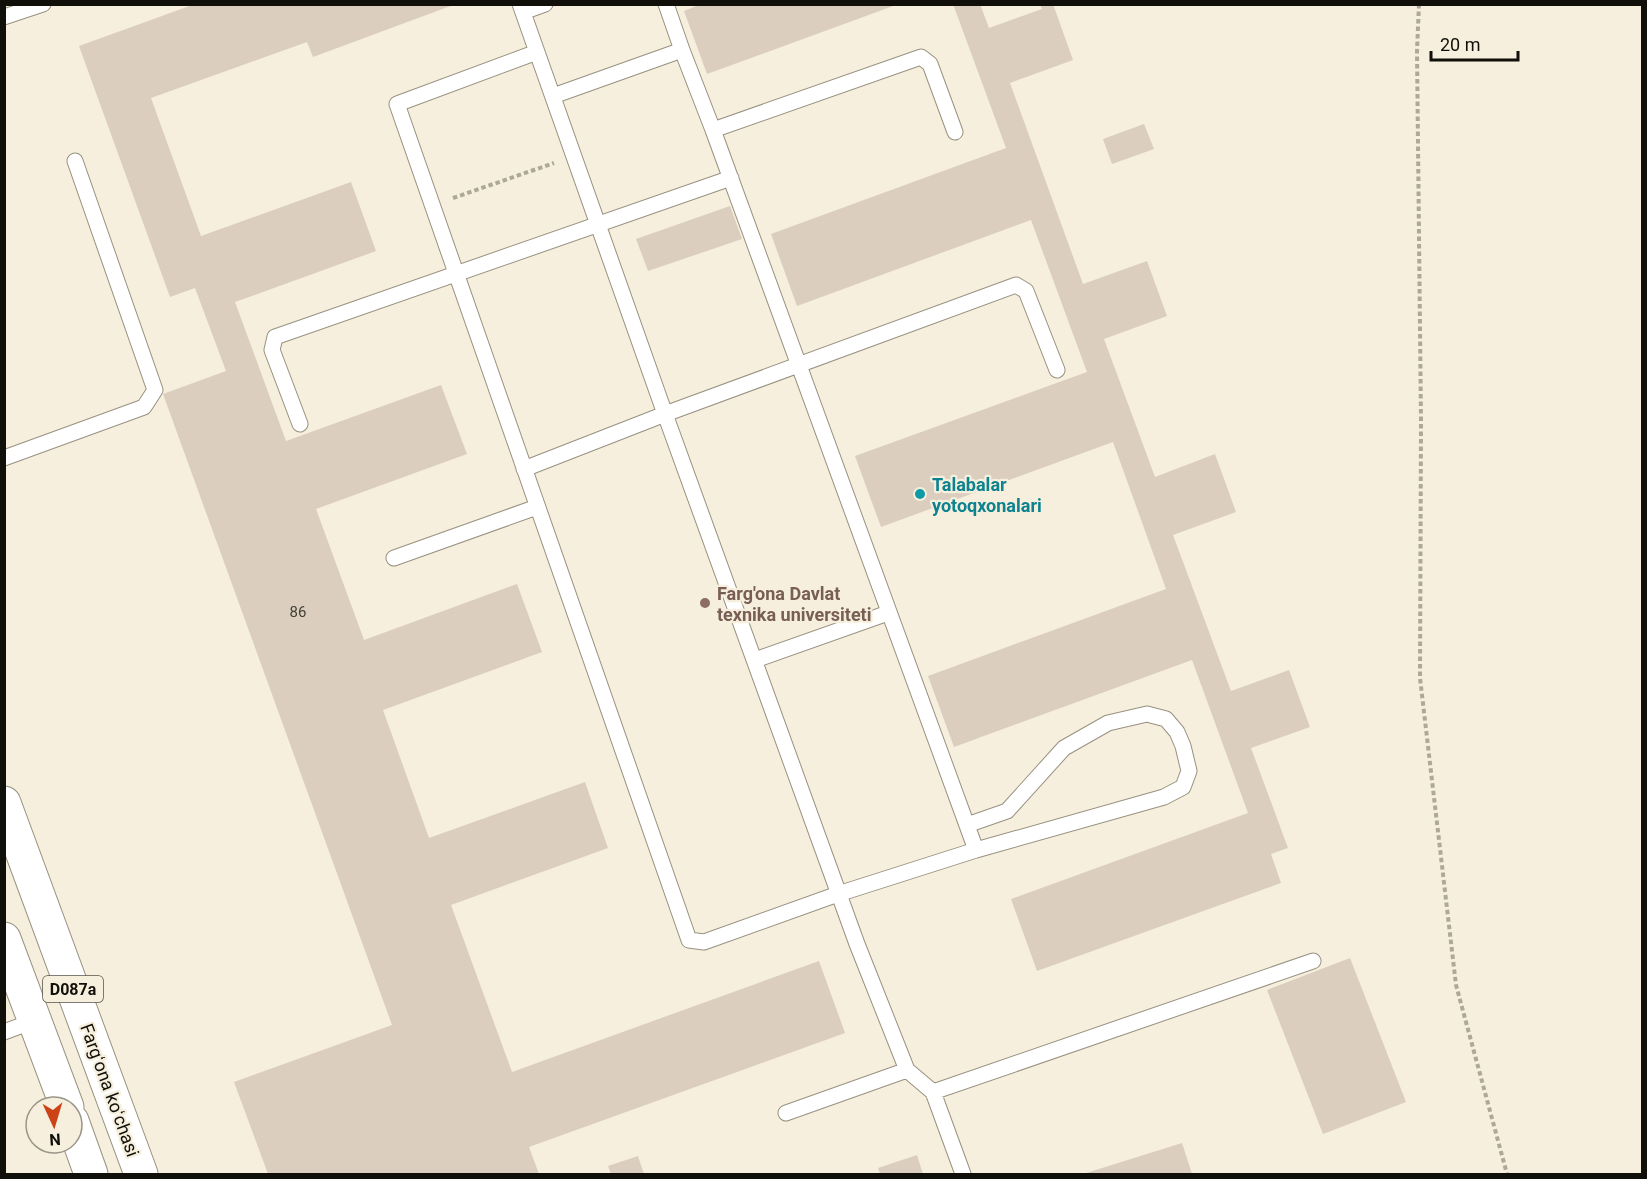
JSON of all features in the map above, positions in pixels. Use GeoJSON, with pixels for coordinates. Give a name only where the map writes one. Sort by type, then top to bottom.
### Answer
{"type":"FeatureCollection","features":[{"type":"Feature","properties":{"kind":"main road","name":"Fargʻona koʻchasi"},"geometry":{"type":"LineString","coordinates":[[4,803],[141,1174]]}},
{"type":"Feature","properties":{"kind":"main road","name":"D087a"},"geometry":{"type":"LineString","coordinates":[[4,939],[63,1095]]}},
{"type":"Feature","properties":{"kind":"main road"},"geometry":{"type":"LineString","coordinates":[[84,1154],[91,1174]]}},
{"type":"Feature","properties":{"kind":"lane"},"geometry":{"type":"LineString","coordinates":[[4,17],[43,4]]}},
{"type":"Feature","properties":{"kind":"lane"},"geometry":{"type":"LineString","coordinates":[[545,4],[521,8],[665,414],[756,660],[838,894],[907,1070],[933,1092],[963,1174]]}},
{"type":"Feature","properties":{"kind":"lane"},"geometry":{"type":"LineString","coordinates":[[666,4],[976,850]]}},
{"type":"Feature","properties":{"kind":"lane"},"geometry":{"type":"LineString","coordinates":[[553,96],[682,50]]}},
{"type":"Feature","properties":{"kind":"lane"},"geometry":{"type":"LineString","coordinates":[[537,52],[397,104],[689,940],[704,942],[838,894],[976,850],[1164,797],[1183,787],[1189,771],[1183,746],[1177,732],[1166,719],[1147,714],[1108,723],[1064,748],[1007,811],[967,825]]}},
{"type":"Feature","properties":{"kind":"lane"},"geometry":{"type":"LineString","coordinates":[[713,130],[921,57],[930,64],[955,132]]}},
{"type":"Feature","properties":{"kind":"lane"},"geometry":{"type":"LineString","coordinates":[[4,458],[144,407],[155,390],[75,161]]}},
{"type":"Feature","properties":{"kind":"lane"},"geometry":{"type":"LineString","coordinates":[[300,424],[272,350],[274,337],[731,178]]}},
{"type":"Feature","properties":{"kind":"lane"},"geometry":{"type":"LineString","coordinates":[[524,469],[665,414],[1016,285],[1026,291],[1057,370]]}},
{"type":"Feature","properties":{"kind":"lane"},"geometry":{"type":"LineString","coordinates":[[394,558],[537,507]]}},
{"type":"Feature","properties":{"kind":"lane"},"geometry":{"type":"LineString","coordinates":[[756,660],[888,613]]}},
{"type":"Feature","properties":{"kind":"lane"},"geometry":{"type":"LineString","coordinates":[[933,1092],[1313,961]]}},
{"type":"Feature","properties":{"kind":"lane"},"geometry":{"type":"LineString","coordinates":[[4,1032],[36,1020]]}},
{"type":"Feature","properties":{"kind":"lane"},"geometry":{"type":"LineString","coordinates":[[786,1113],[907,1070]]}},
{"type":"Feature","properties":{"kind":"path"},"geometry":{"type":"LineString","coordinates":[[1419,4],[1417,51],[1421,421],[1420,678],[1456,985],[1507,1174]]}},
{"type":"Feature","properties":{"kind":"path"},"geometry":{"type":"LineString","coordinates":[[432,206],[574,156]]}},
{"type":"Feature","properties":{"kind":"building"},"geometry":{"type":"Polygon","coordinates":[[[195,4],[456,4],[313,57],[307,42],[151,98],[201,236],[351,182],[376,251],[235,302],[286,441],[441,385],[467,454],[316,509],[364,640],[517,584],[542,652],[383,710],[429,838],[585,782],[608,848],[451,905],[512,1072],[819,961],[845,1033],[529,1147],[539,1174],[268,1174],[234,1082],[392,1025],[163,394],[226,371],[195,288],[170,297],[79,46],[195,4]]]}},
{"type":"Feature","properties":{"kind":"building"},"geometry":{"type":"Polygon","coordinates":[[[701,4],[896,5],[707,74],[684,11],[701,4]]]}},
{"type":"Feature","properties":{"kind":"building","name":"Talabalar yotoqxonalari"},"geometry":{"type":"Polygon","coordinates":[[[953,4],[980,4],[989,28],[1042,9],[1040,4],[1053,4],[1073,60],[1010,83],[1083,284],[1147,261],[1167,316],[1104,339],[1155,477],[1215,454],[1236,512],[1173,535],[1231,691],[1289,670],[1310,727],[1251,748],[1288,848],[1271,854],[1281,883],[1037,971],[1011,899],[1248,813],[1192,660],[954,747],[928,676],[1166,589],[1113,442],[881,527],[855,456],[1087,372],[1031,220],[797,306],[771,234],[1006,148],[953,4]]]}},
{"type":"Feature","properties":{"kind":"building"},"geometry":{"type":"Polygon","coordinates":[[[1144,124],[1154,149],[1112,164],[1103,139],[1144,124]]]}},
{"type":"Feature","properties":{"kind":"building"},"geometry":{"type":"Polygon","coordinates":[[[730,206],[742,239],[648,271],[636,239],[730,206]]]}},
{"type":"Feature","properties":{"kind":"building"},"geometry":{"type":"Polygon","coordinates":[[[1350,958],[1406,1102],[1323,1134],[1267,990],[1350,958]]]}},
{"type":"Feature","properties":{"kind":"building"},"geometry":{"type":"Polygon","coordinates":[[[1182,1143],[1192,1174],[1083,1174],[1182,1143]]]}},
{"type":"Feature","properties":{"kind":"building"},"geometry":{"type":"Polygon","coordinates":[[[917,1155],[923,1174],[880,1174],[878,1168],[917,1155]]]}},
{"type":"Feature","properties":{"kind":"building"},"geometry":{"type":"Polygon","coordinates":[[[638,1156],[644,1174],[611,1174],[608,1166],[638,1156]]]}},
{"type":"Feature","properties":{"kind":"place","name":"Talabalar yotoqxonalari"},"geometry":{"type":"Point","coordinates":[920,494]}},
{"type":"Feature","properties":{"kind":"place","name":"Farg'ona Davlat texnika universiteti"},"geometry":{"type":"Point","coordinates":[705,603]}}]}
